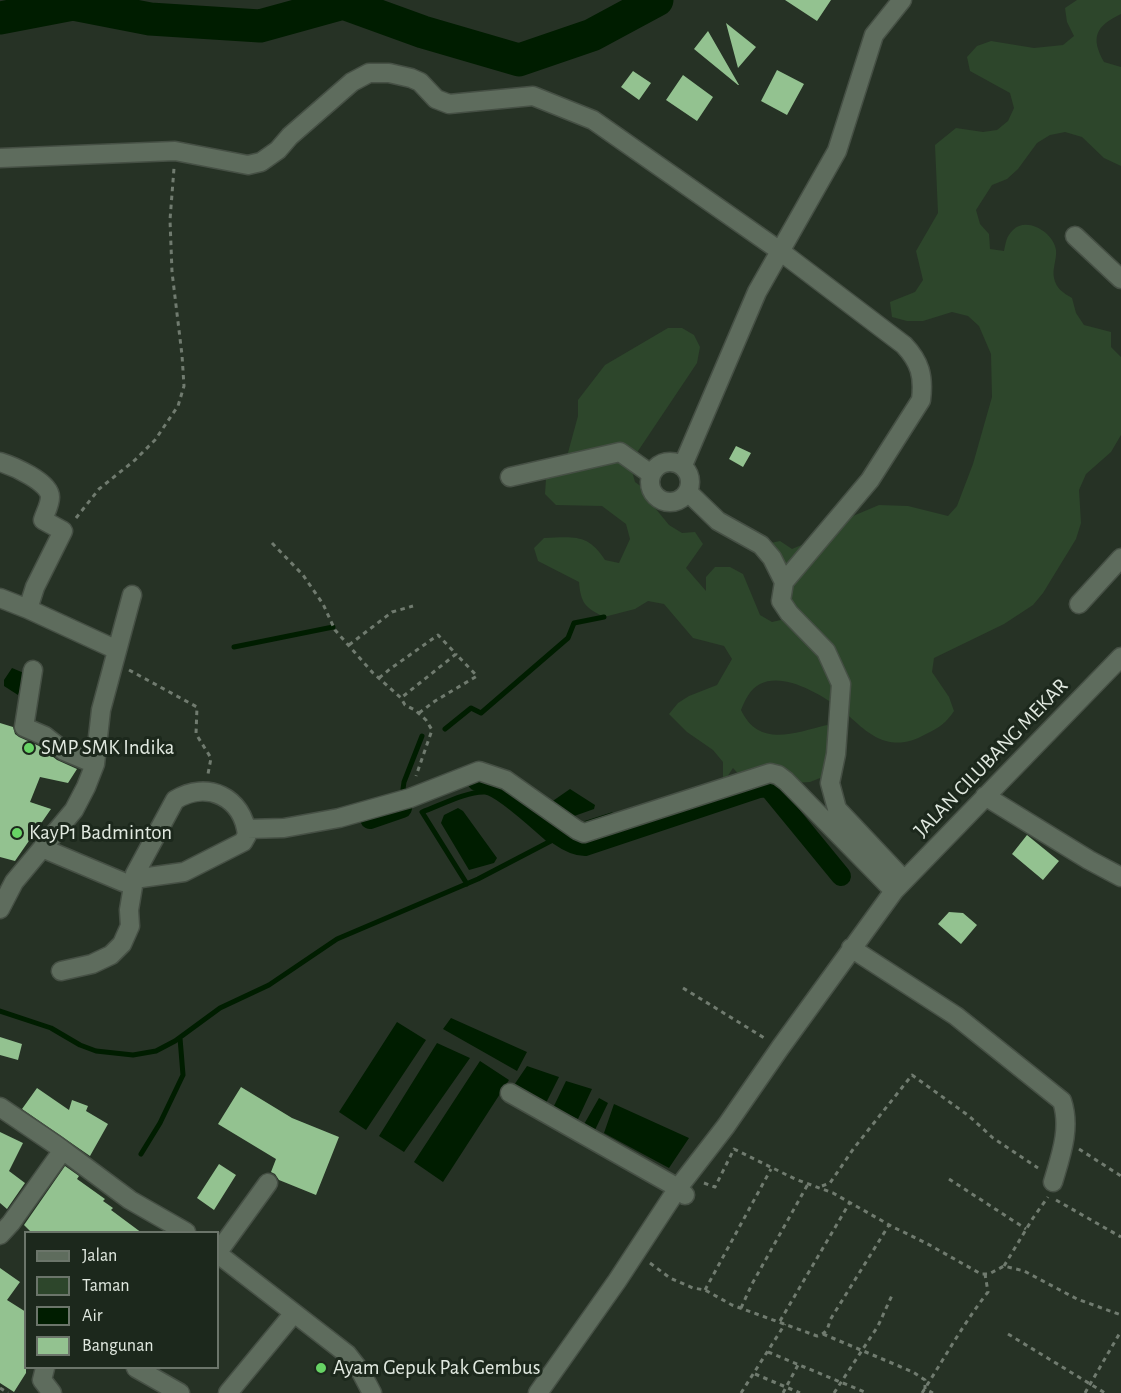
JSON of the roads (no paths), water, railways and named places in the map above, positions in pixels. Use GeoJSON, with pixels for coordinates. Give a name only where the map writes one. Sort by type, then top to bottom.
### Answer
{"type":"FeatureCollection","features":[{"type":"Feature","properties":{"kind":"street"},"geometry":{"type":"LineString","coordinates":[[683,465],[693,447],[757,292],[837,151],[874,35],[902,0]]}},
{"type":"Feature","properties":{"kind":"street"},"geometry":{"type":"LineString","coordinates":[[0,158],[175,151],[248,165],[261,162],[278,150],[290,136],[352,82],[369,74],[389,74],[411,78],[420,82],[436,99],[449,104],[532,96],[593,120],[780,251],[904,345],[920,367],[923,384],[921,400],[870,480],[784,582],[781,601],[789,613],[826,651],[840,684],[836,754],[830,783],[837,809],[899,885]]}},
{"type":"Feature","properties":{"kind":"street"},"geometry":{"type":"LineString","coordinates":[[1075,236],[1121,279]]}},
{"type":"Feature","properties":{"kind":"street"},"geometry":{"type":"LineString","coordinates":[[510,477],[620,452],[651,474]]}},
{"type":"Feature","properties":{"kind":"street"},"geometry":{"type":"LineString","coordinates":[[671,461],[683,465],[691,478],[688,493],[676,503],[660,501],[650,489],[651,474],[659,464],[671,461]]}},
{"type":"Feature","properties":{"kind":"street"},"geometry":{"type":"LineString","coordinates":[[0,462],[24,472],[48,489],[50,503],[43,520],[63,531],[35,587],[28,609]]}},
{"type":"Feature","properties":{"kind":"street"},"geometry":{"type":"LineString","coordinates":[[688,493],[718,521],[761,545],[772,558],[784,582]]}},
{"type":"Feature","properties":{"kind":"street"},"geometry":{"type":"LineString","coordinates":[[1079,604],[1121,558]]}},
{"type":"Feature","properties":{"kind":"street"},"geometry":{"type":"LineString","coordinates":[[0,909],[14,882],[74,810],[95,764],[100,710],[132,595]]}},
{"type":"Feature","properties":{"kind":"street"},"geometry":{"type":"LineString","coordinates":[[0,598],[28,609],[115,656]]}},
{"type":"Feature","properties":{"kind":"street","name":"JALAN CILUBANG MEKAR"},"geometry":{"type":"LineString","coordinates":[[538,1393],[851,948],[899,885],[1121,657]]}},
{"type":"Feature","properties":{"kind":"street"},"geometry":{"type":"LineString","coordinates":[[33,670],[24,727],[45,736],[64,751],[95,764]]}},
{"type":"Feature","properties":{"kind":"street"},"geometry":{"type":"LineString","coordinates":[[247,829],[284,828],[339,818],[410,798],[479,771],[501,778],[584,833],[770,773],[778,775],[899,885]]}},
{"type":"Feature","properties":{"kind":"street"},"geometry":{"type":"LineString","coordinates":[[42,848],[129,881],[184,872],[243,842],[247,829],[241,812],[232,801],[208,791],[184,794],[175,801],[129,881],[130,926],[122,944],[111,955],[92,964],[61,971]]}},
{"type":"Feature","properties":{"kind":"street"},"geometry":{"type":"LineString","coordinates":[[985,796],[1121,877]]}},
{"type":"Feature","properties":{"kind":"street"},"geometry":{"type":"LineString","coordinates":[[851,948],[956,1016],[1062,1101],[1067,1114],[1065,1140],[1053,1182]]}},
{"type":"Feature","properties":{"kind":"street"},"geometry":{"type":"LineString","coordinates":[[510,1093],[682,1191]]}},
{"type":"Feature","properties":{"kind":"street"},"geometry":{"type":"LineString","coordinates":[[0,1107],[130,1200],[183,1231]]}},
{"type":"Feature","properties":{"kind":"street"},"geometry":{"type":"LineString","coordinates":[[0,1235],[63,1150]]}},
{"type":"Feature","properties":{"kind":"street"},"geometry":{"type":"LineString","coordinates":[[219,1252],[268,1183]]}},
{"type":"Feature","properties":{"kind":"street"},"geometry":{"type":"LineString","coordinates":[[219,1254],[347,1354],[361,1372],[372,1393]]}},
{"type":"Feature","properties":{"kind":"street"},"geometry":{"type":"LineString","coordinates":[[228,1393],[294,1313]]}},
{"type":"Feature","properties":{"kind":"street"},"geometry":{"type":"LineString","coordinates":[[45,1369],[42,1380],[52,1393]]}},
{"type":"Feature","properties":{"kind":"street"},"geometry":{"type":"LineString","coordinates":[[138,1369],[180,1393]]}},
{"type":"Feature","properties":{"kind":"water"},"geometry":{"type":"Polygon","coordinates":[[[12,668],[24,673],[18,695],[4,686],[4,680],[12,668]]]}},
{"type":"Feature","properties":{"kind":"water"},"geometry":{"type":"Polygon","coordinates":[[[570,789],[595,805],[594,809],[563,820],[547,805],[570,789]]]}},
{"type":"Feature","properties":{"kind":"water"},"geometry":{"type":"Polygon","coordinates":[[[458,808],[463,811],[497,858],[494,863],[469,870],[441,823],[444,815],[458,808]]]}},
{"type":"Feature","properties":{"kind":"water"},"geometry":{"type":"Polygon","coordinates":[[[451,1018],[527,1052],[517,1071],[443,1029],[451,1018]]]}},
{"type":"Feature","properties":{"kind":"water"},"geometry":{"type":"Polygon","coordinates":[[[397,1022],[426,1040],[366,1130],[339,1112],[397,1022]]]}},
{"type":"Feature","properties":{"kind":"water"},"geometry":{"type":"Polygon","coordinates":[[[437,1043],[470,1058],[404,1152],[379,1136],[437,1043]]]}},
{"type":"Feature","properties":{"kind":"water"},"geometry":{"type":"Polygon","coordinates":[[[480,1061],[509,1080],[443,1182],[414,1162],[480,1061]]]}},
{"type":"Feature","properties":{"kind":"water"},"geometry":{"type":"Polygon","coordinates":[[[527,1066],[559,1077],[545,1105],[512,1088],[527,1066]]]}},
{"type":"Feature","properties":{"kind":"water"},"geometry":{"type":"Polygon","coordinates":[[[566,1081],[592,1089],[578,1119],[553,1108],[566,1081]]]}},
{"type":"Feature","properties":{"kind":"water"},"geometry":{"type":"Polygon","coordinates":[[[599,1098],[608,1103],[594,1132],[583,1126],[599,1098]]]}},
{"type":"Feature","properties":{"kind":"water"},"geometry":{"type":"Polygon","coordinates":[[[614,1104],[689,1138],[669,1168],[604,1133],[614,1104]]]}},
{"type":"Feature","properties":{"kind":"waterway"},"geometry":{"type":"LineString","coordinates":[[0,18],[73,4],[150,19],[260,26],[343,3],[423,32],[519,60],[592,35],[657,0]]}},
{"type":"Feature","properties":{"kind":"waterway"},"geometry":{"type":"LineString","coordinates":[[445,729],[471,708],[481,713],[568,638],[574,623],[604,617]]}},
{"type":"Feature","properties":{"kind":"waterway"},"geometry":{"type":"LineString","coordinates":[[234,647],[333,627]]}},
{"type":"Feature","properties":{"kind":"waterway"},"geometry":{"type":"LineString","coordinates":[[410,794],[403,789],[404,782],[422,736]]}},
{"type":"Feature","properties":{"kind":"waterway"},"geometry":{"type":"LineString","coordinates":[[477,781],[490,782],[503,789],[558,835],[572,843],[585,846],[759,788],[768,787],[841,876]]}},
{"type":"Feature","properties":{"kind":"waterway"},"geometry":{"type":"LineString","coordinates":[[467,884],[422,812],[462,796],[485,792],[508,805],[549,840]]}},
{"type":"Feature","properties":{"kind":"waterway"},"geometry":{"type":"LineString","coordinates":[[370,819],[402,808]]}},
{"type":"Feature","properties":{"kind":"waterway"},"geometry":{"type":"LineString","coordinates":[[584,824],[612,815]]}},
{"type":"Feature","properties":{"kind":"waterway"},"geometry":{"type":"LineString","coordinates":[[0,1011],[51,1028],[80,1045],[96,1051],[133,1055],[156,1051],[175,1041],[220,1008],[269,985],[337,939],[478,879],[570,831]]}},
{"type":"Feature","properties":{"kind":"waterway"},"geometry":{"type":"LineString","coordinates":[[141,1154],[160,1123],[183,1075],[180,1038]]}},
{"type":"Feature","properties":{"kind":"place","name":"SMP SMK Indika"},"geometry":{"type":"Point","coordinates":[29,748]}},
{"type":"Feature","properties":{"kind":"place","name":"KayP1 Badminton"},"geometry":{"type":"Point","coordinates":[17,833]}},
{"type":"Feature","properties":{"kind":"place","name":"Ayam Gepuk Pak Gembus"},"geometry":{"type":"Point","coordinates":[321,1368]}}]}
